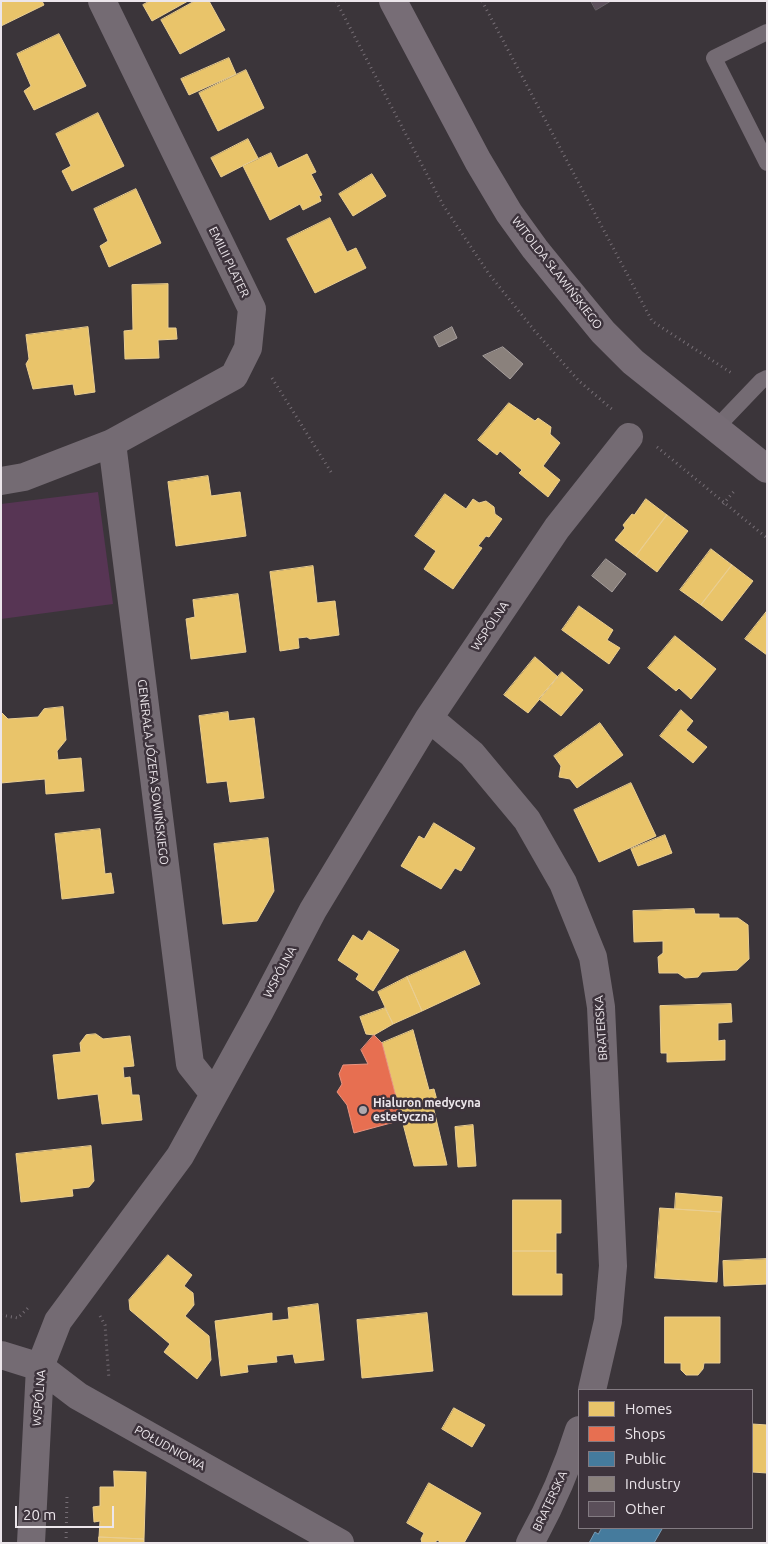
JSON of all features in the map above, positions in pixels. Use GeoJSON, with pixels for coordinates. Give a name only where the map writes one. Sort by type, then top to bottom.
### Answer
{"type":"FeatureCollection","features":[{"type":"Feature","properties":{"kind":"main road","name":"WITOLDA SŁAWIŃSKIEGO"},"geometry":{"type":"LineString","coordinates":[[393,1],[478,161],[535,249],[603,332],[633,362],[767,469]]}},
{"type":"Feature","properties":{"kind":"street","name":"EMILII PLATER"},"geometry":{"type":"LineString","coordinates":[[1,481],[24,477],[112,443],[234,376],[248,348],[252,309],[102,1]]}},
{"type":"Feature","properties":{"kind":"street","name":"WSPÓLNA"},"geometry":{"type":"LineString","coordinates":[[31,1543],[40,1367],[58,1321],[180,1156],[313,910],[429,718],[557,528],[629,437]]}},
{"type":"Feature","properties":{"kind":"street","name":"GENERAŁA JÓZEFA SOWIŃSKIEGO"},"geometry":{"type":"LineString","coordinates":[[112,443],[190,1064],[214,1094]]}},
{"type":"Feature","properties":{"kind":"street","name":"BRATERSKA"},"geometry":{"type":"LineString","coordinates":[[429,718],[472,754],[528,820],[562,883],[593,957],[601,1007],[614,1266],[608,1321],[592,1389]]}},
{"type":"Feature","properties":{"kind":"street","name":"POŁUDNIOWA"},"geometry":{"type":"LineString","coordinates":[[1,1354],[40,1367],[78,1396],[340,1543]]}},
{"type":"Feature","properties":{"kind":"street","name":"BRATERSKA"},"geometry":{"type":"LineString","coordinates":[[530,1543],[560,1483],[578,1433]]}},
{"type":"Feature","properties":{"kind":"lane"},"geometry":{"type":"LineString","coordinates":[[767,32],[714,58],[767,163]]}},
{"type":"Feature","properties":{"kind":"lane"},"geometry":{"type":"LineString","coordinates":[[716,428],[761,381],[767,378]]}},
{"type":"Feature","properties":{"kind":"path"},"geometry":{"type":"LineString","coordinates":[[482,1],[652,321],[737,376]]}},
{"type":"Feature","properties":{"kind":"path"},"geometry":{"type":"LineString","coordinates":[[272,378],[332,472]]}},
{"type":"Feature","properties":{"kind":"path"},"geometry":{"type":"LineString","coordinates":[[723,504],[736,488]]}},
{"type":"Feature","properties":{"kind":"path"},"geometry":{"type":"LineString","coordinates":[[97,1312],[105,1325],[110,1384]]}},
{"type":"Feature","properties":{"kind":"path"},"geometry":{"type":"LineString","coordinates":[[66,1543],[67,1489]]}},
{"type":"Feature","properties":{"kind":"shaded area"},"geometry":{"type":"Polygon","coordinates":[[[98,492],[113,604],[1,619],[1,504],[98,492]]]}},
{"type":"Feature","properties":{"kind":"building: Homes"},"geometry":{"type":"Polygon","coordinates":[[[1,1],[42,1],[44,5],[1,26],[1,1]]]}},
{"type":"Feature","properties":{"kind":"building: Homes"},"geometry":{"type":"Polygon","coordinates":[[[150,1],[188,1],[152,21],[143,5],[150,1]]]}},
{"type":"Feature","properties":{"kind":"building: Homes"},"geometry":{"type":"Polygon","coordinates":[[[195,1],[209,1],[225,30],[180,54],[161,20],[195,1]]]}},
{"type":"Feature","properties":{"kind":"building: Homes"},"geometry":{"type":"Polygon","coordinates":[[[59,34],[86,86],[34,110],[24,91],[31,86],[17,54],[59,34]]]}},
{"type":"Feature","properties":{"kind":"building: Homes"},"geometry":{"type":"Polygon","coordinates":[[[229,58],[236,74],[189,95],[181,79],[229,58]]]}},
{"type":"Feature","properties":{"kind":"building: Homes"},"geometry":{"type":"Polygon","coordinates":[[[246,70],[264,108],[218,131],[199,93],[246,70]]]}},
{"type":"Feature","properties":{"kind":"building: Homes"},"geometry":{"type":"Polygon","coordinates":[[[98,113],[124,166],[72,191],[62,171],[71,166],[56,134],[98,113]]]}},
{"type":"Feature","properties":{"kind":"building: Homes"},"geometry":{"type":"Polygon","coordinates":[[[248,139],[258,158],[221,177],[211,158],[248,139]]]}},
{"type":"Feature","properties":{"kind":"building: Homes"},"geometry":{"type":"Polygon","coordinates":[[[271,153],[278,168],[307,154],[316,172],[311,174],[322,195],[319,196],[321,201],[303,210],[300,204],[270,220],[243,166],[271,153]]]}},
{"type":"Feature","properties":{"kind":"building: Homes"},"geometry":{"type":"Polygon","coordinates":[[[372,174],[386,196],[353,216],[339,194],[372,174]]]}},
{"type":"Feature","properties":{"kind":"building: Homes"},"geometry":{"type":"Polygon","coordinates":[[[136,189],[161,243],[109,267],[100,246],[108,241],[94,209],[136,189]]]}},
{"type":"Feature","properties":{"kind":"building: Homes"},"geometry":{"type":"Polygon","coordinates":[[[330,218],[347,252],[356,248],[366,268],[315,293],[287,239],[330,218]]]}},
{"type":"Feature","properties":{"kind":"building: Homes"},"geometry":{"type":"Polygon","coordinates":[[[168,284],[168,328],[176,328],[177,339],[158,340],[159,358],[125,359],[124,331],[133,330],[132,285],[168,284]]]}},
{"type":"Feature","properties":{"kind":"building: Homes"},"geometry":{"type":"Polygon","coordinates":[[[88,327],[95,392],[75,395],[73,384],[33,389],[26,364],[29,359],[26,335],[88,327]]]}},
{"type":"Feature","properties":{"kind":"building: Homes"},"geometry":{"type":"Polygon","coordinates":[[[509,403],[535,421],[538,418],[551,427],[550,434],[560,443],[543,466],[560,480],[548,497],[519,473],[522,470],[500,451],[497,455],[478,440],[509,403]]]}},
{"type":"Feature","properties":{"kind":"building: Homes"},"geometry":{"type":"Polygon","coordinates":[[[208,476],[211,496],[240,492],[246,536],[176,546],[168,482],[208,476]]]}},
{"type":"Feature","properties":{"kind":"building: Homes"},"geometry":{"type":"Polygon","coordinates":[[[445,494],[466,509],[473,499],[479,503],[486,501],[494,507],[495,514],[502,519],[489,537],[486,536],[478,546],[482,548],[453,589],[424,569],[436,551],[415,536],[445,494]]]}},
{"type":"Feature","properties":{"kind":"building: Homes"},"geometry":{"type":"Polygon","coordinates":[[[646,499],[667,515],[636,556],[615,540],[625,528],[623,525],[632,514],[634,515],[646,499]]]}},
{"type":"Feature","properties":{"kind":"building: Homes"},"geometry":{"type":"Polygon","coordinates":[[[667,515],[688,531],[657,572],[636,556],[667,515]]]}},
{"type":"Feature","properties":{"kind":"building: Homes"},"geometry":{"type":"Polygon","coordinates":[[[711,549],[732,565],[701,605],[680,590],[711,549]]]}},
{"type":"Feature","properties":{"kind":"building: Homes"},"geometry":{"type":"Polygon","coordinates":[[[732,565],[753,581],[722,621],[701,605],[732,565]]]}},
{"type":"Feature","properties":{"kind":"building: Homes"},"geometry":{"type":"Polygon","coordinates":[[[313,566],[317,603],[335,601],[339,635],[310,639],[307,637],[298,638],[299,648],[280,651],[270,572],[313,566]]]}},
{"type":"Feature","properties":{"kind":"building: Homes"},"geometry":{"type":"Polygon","coordinates":[[[238,594],[246,652],[191,659],[186,619],[195,617],[193,600],[238,594]]]}},
{"type":"Feature","properties":{"kind":"building: Homes"},"geometry":{"type":"Polygon","coordinates":[[[579,606],[613,630],[607,640],[620,648],[609,664],[562,630],[579,606]]]}},
{"type":"Feature","properties":{"kind":"building: Homes"},"geometry":{"type":"Polygon","coordinates":[[[767,611],[767,655],[745,639],[767,611]]]}},
{"type":"Feature","properties":{"kind":"building: Homes"},"geometry":{"type":"Polygon","coordinates":[[[675,636],[716,669],[691,699],[679,688],[676,691],[648,668],[675,636]]]}},
{"type":"Feature","properties":{"kind":"building: Homes"},"geometry":{"type":"Polygon","coordinates":[[[535,657],[558,677],[528,713],[504,695],[535,657]]]}},
{"type":"Feature","properties":{"kind":"building: Homes"},"geometry":{"type":"Polygon","coordinates":[[[562,672],[583,690],[561,716],[539,699],[562,672]]]}},
{"type":"Feature","properties":{"kind":"building: Homes"},"geometry":{"type":"Polygon","coordinates":[[[63,707],[66,740],[57,751],[58,760],[81,758],[84,791],[46,794],[45,779],[1,783],[1,712],[8,719],[38,717],[44,709],[63,707]]]}},
{"type":"Feature","properties":{"kind":"building: Homes"},"geometry":{"type":"Polygon","coordinates":[[[681,710],[693,721],[686,730],[707,747],[693,763],[660,736],[681,710]]]}},
{"type":"Feature","properties":{"kind":"building: Homes"},"geometry":{"type":"Polygon","coordinates":[[[228,712],[229,721],[254,718],[264,798],[230,802],[227,781],[207,783],[199,716],[228,712]]]}},
{"type":"Feature","properties":{"kind":"building: Homes"},"geometry":{"type":"Polygon","coordinates":[[[600,723],[623,755],[577,788],[570,779],[559,777],[561,766],[554,756],[600,723]]]}},
{"type":"Feature","properties":{"kind":"building: Homes"},"geometry":{"type":"Polygon","coordinates":[[[631,783],[656,836],[599,862],[574,810],[631,783]]]}},
{"type":"Feature","properties":{"kind":"building: Homes"},"geometry":{"type":"Polygon","coordinates":[[[434,823],[475,848],[461,871],[455,868],[441,889],[401,866],[419,836],[424,839],[434,823]]]}},
{"type":"Feature","properties":{"kind":"building: Homes"},"geometry":{"type":"Polygon","coordinates":[[[100,829],[105,874],[111,873],[114,893],[62,899],[55,834],[100,829]]]}},
{"type":"Feature","properties":{"kind":"building: Homes"},"geometry":{"type":"Polygon","coordinates":[[[665,835],[672,853],[638,866],[631,849],[665,835]]]}},
{"type":"Feature","properties":{"kind":"building: Homes"},"geometry":{"type":"Polygon","coordinates":[[[268,838],[274,891],[257,921],[223,924],[214,844],[268,838]]]}},
{"type":"Feature","properties":{"kind":"building: Homes"},"geometry":{"type":"Polygon","coordinates":[[[694,909],[695,914],[719,914],[719,918],[738,918],[748,925],[749,959],[737,970],[702,972],[698,977],[685,978],[678,973],[659,973],[658,957],[663,953],[663,941],[634,942],[633,911],[694,909]]]}},
{"type":"Feature","properties":{"kind":"building: Homes"},"geometry":{"type":"Polygon","coordinates":[[[369,931],[399,950],[373,991],[356,979],[359,974],[338,960],[353,935],[362,941],[369,931]]]}},
{"type":"Feature","properties":{"kind":"building: Homes"},"geometry":{"type":"Polygon","coordinates":[[[465,951],[480,984],[422,1011],[407,977],[465,951]]]}},
{"type":"Feature","properties":{"kind":"building: Homes"},"geometry":{"type":"Polygon","coordinates":[[[407,977],[422,1011],[393,1024],[378,992],[407,977]]]}},
{"type":"Feature","properties":{"kind":"building: Homes"},"geometry":{"type":"Polygon","coordinates":[[[731,1004],[732,1022],[718,1023],[718,1041],[725,1040],[725,1060],[667,1062],[667,1053],[661,1053],[660,1006],[731,1004]]]}},
{"type":"Feature","properties":{"kind":"building: Homes"},"geometry":{"type":"Polygon","coordinates":[[[385,1008],[393,1024],[374,1035],[366,1034],[360,1017],[385,1008]]]}},
{"type":"Feature","properties":{"kind":"building: Homes"},"geometry":{"type":"Polygon","coordinates":[[[413,1030],[429,1090],[434,1089],[438,1104],[433,1106],[447,1165],[414,1166],[382,1043],[413,1030]]]}},
{"type":"Feature","properties":{"kind":"building: Homes"},"geometry":{"type":"Polygon","coordinates":[[[96,1034],[103,1039],[130,1036],[134,1066],[123,1067],[124,1078],[130,1077],[132,1095],[139,1095],[142,1120],[102,1124],[98,1094],[58,1099],[53,1055],[81,1052],[80,1043],[86,1035],[96,1034]]]}},
{"type":"Feature","properties":{"kind":"building: Homes"},"geometry":{"type":"Polygon","coordinates":[[[473,1125],[476,1166],[458,1167],[455,1127],[473,1125]]]}},
{"type":"Feature","properties":{"kind":"building: Homes"},"geometry":{"type":"Polygon","coordinates":[[[91,1146],[94,1181],[89,1187],[72,1189],[73,1196],[21,1202],[16,1154],[91,1146]]]}},
{"type":"Feature","properties":{"kind":"building: Homes"},"geometry":{"type":"Polygon","coordinates":[[[676,1193],[722,1197],[721,1212],[675,1209],[676,1193]]]}},
{"type":"Feature","properties":{"kind":"building: Homes"},"geometry":{"type":"Polygon","coordinates":[[[513,1200],[561,1200],[561,1233],[556,1233],[556,1251],[513,1251],[513,1200]]]}},
{"type":"Feature","properties":{"kind":"building: Homes"},"geometry":{"type":"Polygon","coordinates":[[[660,1208],[721,1212],[717,1282],[655,1278],[660,1208]]]}},
{"type":"Feature","properties":{"kind":"building: Homes"},"geometry":{"type":"Polygon","coordinates":[[[513,1251],[556,1251],[556,1274],[562,1274],[562,1295],[513,1295],[513,1251]]]}},
{"type":"Feature","properties":{"kind":"building: Homes"},"geometry":{"type":"Polygon","coordinates":[[[168,1255],[192,1275],[184,1286],[193,1293],[194,1305],[185,1316],[209,1336],[211,1360],[197,1379],[164,1352],[170,1344],[130,1310],[129,1300],[168,1255]]]}},
{"type":"Feature","properties":{"kind":"building: Homes"},"geometry":{"type":"Polygon","coordinates":[[[767,1259],[767,1284],[724,1286],[723,1261],[767,1259]]]}},
{"type":"Feature","properties":{"kind":"building: Homes"},"geometry":{"type":"Polygon","coordinates":[[[318,1304],[324,1360],[295,1363],[293,1354],[276,1356],[277,1362],[247,1365],[248,1372],[221,1376],[215,1321],[272,1313],[272,1321],[289,1319],[288,1308],[318,1304]]]}},
{"type":"Feature","properties":{"kind":"building: Homes"},"geometry":{"type":"Polygon","coordinates":[[[427,1313],[433,1371],[362,1378],[357,1320],[427,1313]]]}},
{"type":"Feature","properties":{"kind":"building: Homes"},"geometry":{"type":"Polygon","coordinates":[[[665,1317],[720,1317],[720,1363],[704,1363],[703,1369],[698,1375],[686,1375],[681,1370],[681,1363],[665,1363],[665,1317]]]}},
{"type":"Feature","properties":{"kind":"building: Homes"},"geometry":{"type":"Polygon","coordinates":[[[454,1408],[485,1425],[472,1447],[442,1429],[454,1408]]]}},
{"type":"Feature","properties":{"kind":"building: Homes"},"geometry":{"type":"Polygon","coordinates":[[[753,1424],[767,1425],[767,1473],[753,1472],[753,1424]]]}},
{"type":"Feature","properties":{"kind":"building: Homes"},"geometry":{"type":"Polygon","coordinates":[[[114,1471],[146,1472],[144,1539],[99,1537],[100,1521],[94,1522],[93,1507],[100,1506],[100,1487],[114,1487],[114,1471]]]}},
{"type":"Feature","properties":{"kind":"building: Homes"},"geometry":{"type":"Polygon","coordinates":[[[429,1483],[481,1513],[464,1543],[442,1543],[437,1540],[435,1543],[422,1543],[421,1539],[424,1533],[407,1523],[429,1483]]]}},
{"type":"Feature","properties":{"kind":"building: Homes"},"geometry":{"type":"Polygon","coordinates":[[[99,1537],[144,1539],[144,1543],[99,1543],[99,1537]]]}},
{"type":"Feature","properties":{"kind":"building: Shops"},"geometry":{"type":"Polygon","coordinates":[[[374,1035],[382,1043],[402,1120],[354,1133],[347,1105],[337,1092],[342,1084],[339,1074],[343,1065],[368,1064],[361,1050],[374,1035]]]}},
{"type":"Feature","properties":{"kind":"building: Public"},"geometry":{"type":"Polygon","coordinates":[[[601,1529],[662,1529],[654,1543],[589,1543],[595,1532],[598,1534],[601,1529]]]}},
{"type":"Feature","properties":{"kind":"building: Industry"},"geometry":{"type":"Polygon","coordinates":[[[452,327],[457,338],[439,347],[434,337],[452,327]]]}},
{"type":"Feature","properties":{"kind":"building: Industry"},"geometry":{"type":"Polygon","coordinates":[[[503,347],[523,364],[510,379],[483,356],[503,347]]]}},
{"type":"Feature","properties":{"kind":"building: Industry"},"geometry":{"type":"Polygon","coordinates":[[[606,559],[626,574],[612,592],[592,576],[606,559]]]}},
{"type":"Feature","properties":{"kind":"building: Other"},"geometry":{"type":"Polygon","coordinates":[[[591,1],[611,1],[596,10],[591,1]]]}},
{"type":"Feature","properties":{"kind":"place","name":"Hialuron medycyna estetyczna"},"geometry":{"type":"Point","coordinates":[363,1110]}}]}
